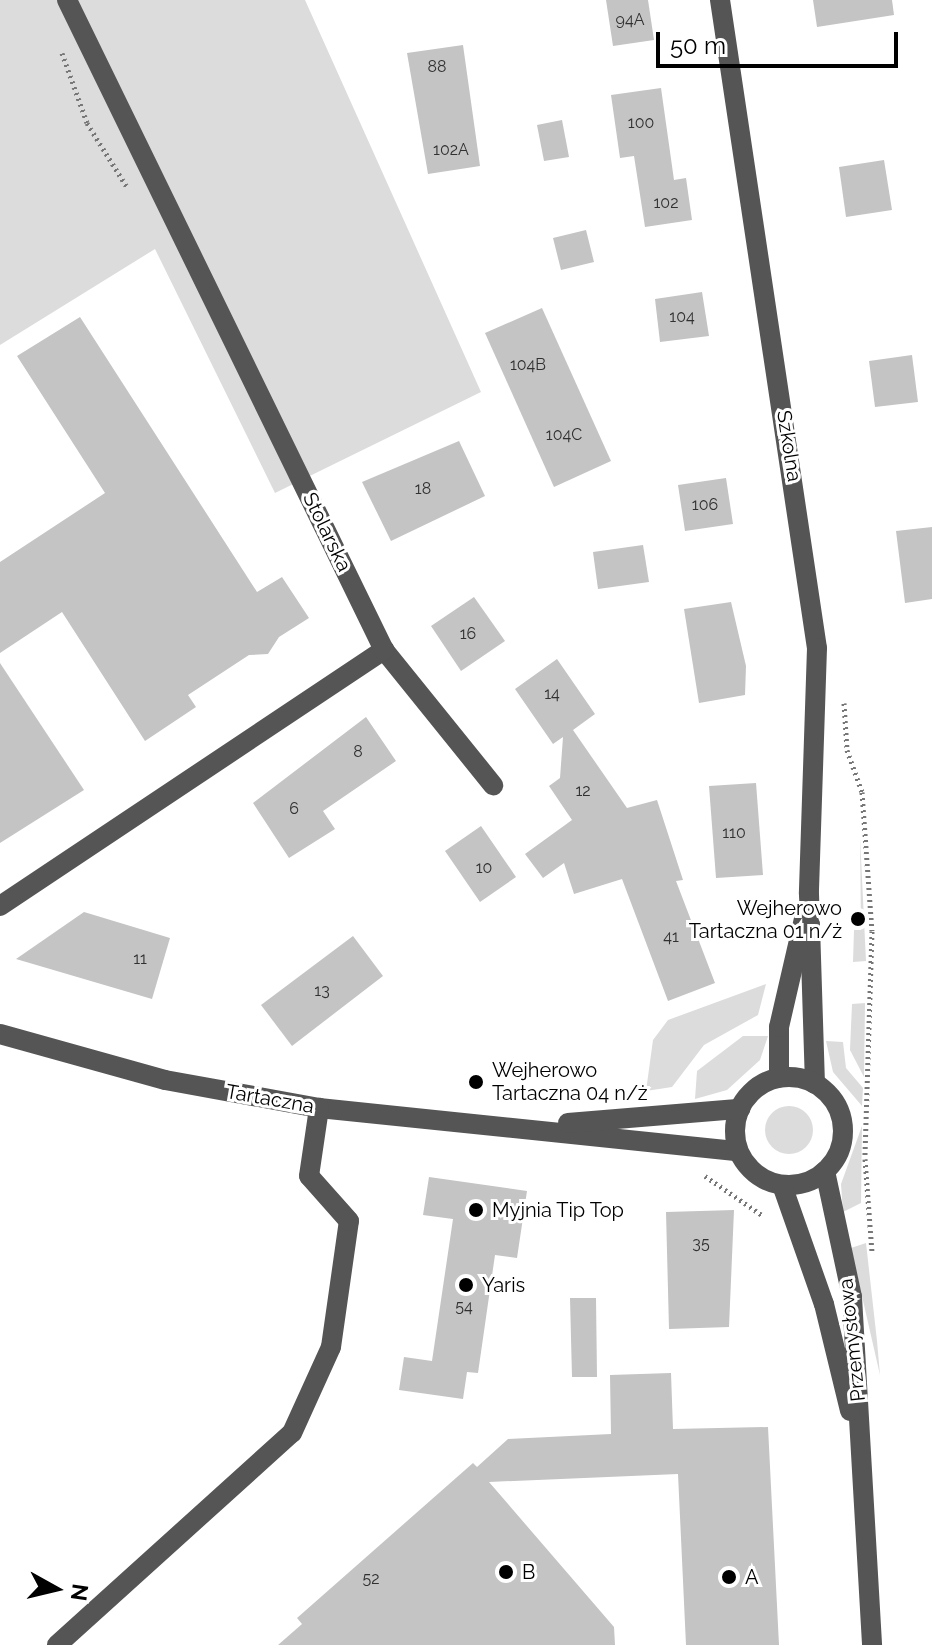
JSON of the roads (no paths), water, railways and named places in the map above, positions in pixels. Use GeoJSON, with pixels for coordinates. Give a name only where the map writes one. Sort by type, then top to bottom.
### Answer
{"type":"FeatureCollection","features":[{"type":"Feature","properties":{"kind":"street","name":"Stolarska"},"geometry":{"type":"LineString","coordinates":[[67,0],[384,650],[493,785]]}},
{"type":"Feature","properties":{"kind":"street","name":"Szkolna"},"geometry":{"type":"LineString","coordinates":[[720,0],[812,602],[819,698],[809,894],[815,1084]]}},
{"type":"Feature","properties":{"kind":"street"},"geometry":{"type":"LineString","coordinates":[[0,906],[384,650]]}},
{"type":"Feature","properties":{"kind":"street","name":"Szkolna"},"geometry":{"type":"LineString","coordinates":[[779,1078],[779,1027],[809,894]]}},
{"type":"Feature","properties":{"kind":"street","name":"Tartaczna"},"geometry":{"type":"LineString","coordinates":[[0,1034],[165,1080],[319,1108],[546,1126],[738,1151]]}},
{"type":"Feature","properties":{"kind":"street"},"geometry":{"type":"LineString","coordinates":[[779,1078],[815,1084],[841,1118],[843,1137],[825,1171],[782,1185],[748,1167],[738,1151],[740,1109],[755,1088],[779,1078]]}},
{"type":"Feature","properties":{"kind":"street"},"geometry":{"type":"LineString","coordinates":[[57,1645],[292,1433],[331,1347],[349,1221],[309,1176],[319,1108]]}},
{"type":"Feature","properties":{"kind":"street","name":"Tartaczna"},"geometry":{"type":"LineString","coordinates":[[546,1126],[740,1109]]}},
{"type":"Feature","properties":{"kind":"street","name":"Przemysłowa"},"geometry":{"type":"LineString","coordinates":[[825,1171],[852,1297],[872,1645]]}},
{"type":"Feature","properties":{"kind":"street","name":"Przemysłowa"},"geometry":{"type":"LineString","coordinates":[[782,1185],[824,1304],[863,1463]]}},
{"type":"Feature","properties":{"kind":"place","name":"Wejherowo Tartaczna 01 n/ż"},"geometry":{"type":"Point","coordinates":[858,919]}},
{"type":"Feature","properties":{"kind":"place","name":"Wejherowo Tartaczna 04 n/ż"},"geometry":{"type":"Point","coordinates":[476,1082]}},
{"type":"Feature","properties":{"kind":"place","name":"Myjnia Tip Top"},"geometry":{"type":"Point","coordinates":[476,1210]}},
{"type":"Feature","properties":{"kind":"place","name":"Yaris"},"geometry":{"type":"Point","coordinates":[466,1285]}},
{"type":"Feature","properties":{"kind":"place","name":"B"},"geometry":{"type":"Point","coordinates":[506,1572]}},
{"type":"Feature","properties":{"kind":"place","name":"A"},"geometry":{"type":"Point","coordinates":[729,1577]}}]}
